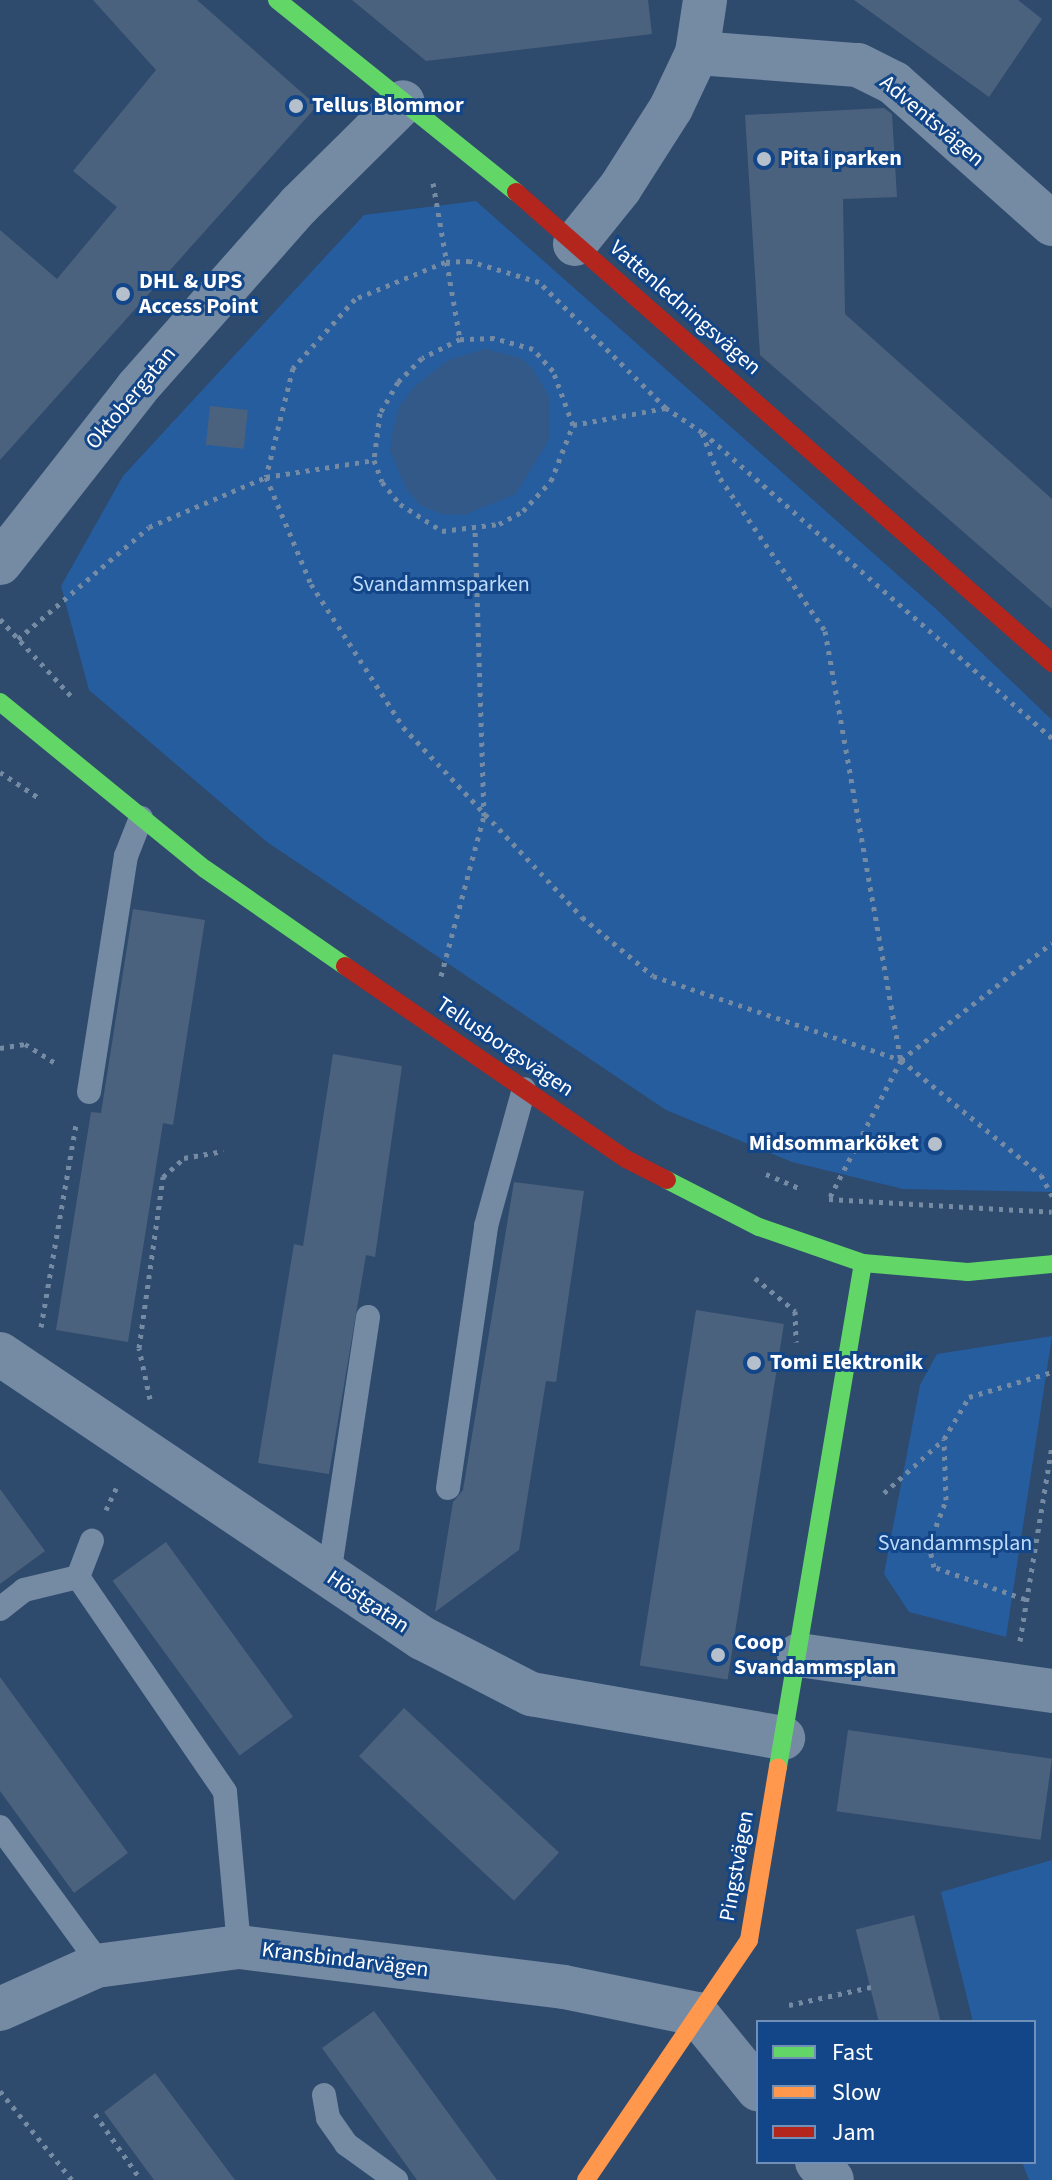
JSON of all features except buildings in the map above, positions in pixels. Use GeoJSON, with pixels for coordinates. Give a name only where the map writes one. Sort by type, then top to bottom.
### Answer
{"type":"FeatureCollection","features":[{"type":"Feature","properties":{"kind":"street","name":"Vattenledningsvägen"},"geometry":{"type":"LineString","coordinates":[[277,0],[575,244],[1052,663]]}},
{"type":"Feature","properties":{"kind":"street"},"geometry":{"type":"LineString","coordinates":[[575,244],[629,175],[671,108],[697,53],[705,0]]}},
{"type":"Feature","properties":{"kind":"street","name":"Adventsvägen"},"geometry":{"type":"LineString","coordinates":[[697,53],[858,65],[894,83],[1052,224]]}},
{"type":"Feature","properties":{"kind":"street","name":"Oktobergatan"},"geometry":{"type":"LineString","coordinates":[[0,563],[137,388],[299,205],[403,102]]}},
{"type":"Feature","properties":{"kind":"street","name":"Tellusborgsvägen"},"geometry":{"type":"LineString","coordinates":[[0,702],[205,869],[639,1166],[759,1227],[863,1263],[968,1272],[1052,1264]]}},
{"type":"Feature","properties":{"kind":"street"},"geometry":{"type":"LineString","coordinates":[[863,1263],[799,1655],[1052,1691]]}},
{"type":"Feature","properties":{"kind":"street","name":"Höstgatan"},"geometry":{"type":"LineString","coordinates":[[0,1354],[422,1638],[531,1694],[783,1738]]}},
{"type":"Feature","properties":{"kind":"street","name":"Pingstvägen"},"geometry":{"type":"LineString","coordinates":[[586,2180],[749,1940],[799,1655]]}},
{"type":"Feature","properties":{"kind":"street","name":"Kransbindarvägen"},"geometry":{"type":"LineString","coordinates":[[0,2009],[96,1966],[239,1947],[564,1987],[697,2014]]}},
{"type":"Feature","properties":{"kind":"street"},"geometry":{"type":"LineString","coordinates":[[697,2014],[756,2087]]}},
{"type":"Feature","properties":{"kind":"street"},"geometry":{"type":"LineString","coordinates":[[819,2164],[832,2180]]}},
{"type":"Feature","properties":{"kind":"lane"},"geometry":{"type":"LineString","coordinates":[[89,1092],[126,856],[141,818]]}},
{"type":"Feature","properties":{"kind":"lane"},"geometry":{"type":"LineString","coordinates":[[448,1488],[486,1226],[524,1089]]}},
{"type":"Feature","properties":{"kind":"lane"},"geometry":{"type":"LineString","coordinates":[[329,1575],[368,1317]]}},
{"type":"Feature","properties":{"kind":"lane"},"geometry":{"type":"LineString","coordinates":[[78,1577],[92,1541]]}},
{"type":"Feature","properties":{"kind":"lane"},"geometry":{"type":"LineString","coordinates":[[0,1609],[24,1590],[78,1577]]}},
{"type":"Feature","properties":{"kind":"lane"},"geometry":{"type":"LineString","coordinates":[[78,1577],[225,1792],[239,1947]]}},
{"type":"Feature","properties":{"kind":"lane"},"geometry":{"type":"LineString","coordinates":[[0,1827],[89,1949],[96,1966]]}},
{"type":"Feature","properties":{"kind":"lane"},"geometry":{"type":"LineString","coordinates":[[324,2095],[328,2118],[346,2144],[396,2180]]}},
{"type":"Feature","properties":{"kind":"path"},"geometry":{"type":"LineString","coordinates":[[432,180],[460,339]]}},
{"type":"Feature","properties":{"kind":"path"},"geometry":{"type":"LineString","coordinates":[[1052,738],[702,432],[666,408],[539,282],[470,261],[445,262],[355,299],[293,368],[266,477],[311,584],[403,727],[484,816],[582,917],[653,976],[901,1060],[1041,1175],[1052,1196]]}},
{"type":"Feature","properties":{"kind":"path"},"geometry":{"type":"LineString","coordinates":[[494,338],[533,349],[553,371],[573,425],[567,451],[542,491],[523,511],[475,531],[442,531],[421,520],[382,482],[374,460],[380,413],[398,382],[422,358],[460,339],[494,338]]}},
{"type":"Feature","properties":{"kind":"path"},"geometry":{"type":"LineString","coordinates":[[573,425],[666,408]]}},
{"type":"Feature","properties":{"kind":"path"},"geometry":{"type":"LineString","coordinates":[[702,432],[720,478],[825,631],[901,1060]]}},
{"type":"Feature","properties":{"kind":"path"},"geometry":{"type":"LineString","coordinates":[[18,639],[149,527],[266,477],[374,460]]}},
{"type":"Feature","properties":{"kind":"path"},"geometry":{"type":"LineString","coordinates":[[440,980],[484,816],[475,531]]}},
{"type":"Feature","properties":{"kind":"path"},"geometry":{"type":"LineString","coordinates":[[0,619],[83,708]]}},
{"type":"Feature","properties":{"kind":"path"},"geometry":{"type":"LineString","coordinates":[[828,1199],[901,1060],[1052,943]]}},
{"type":"Feature","properties":{"kind":"path"},"geometry":{"type":"LineString","coordinates":[[429,973],[453,988]]}},
{"type":"Feature","properties":{"kind":"path"},"geometry":{"type":"LineString","coordinates":[[0,1048],[25,1044],[65,1068],[89,1092],[76,1122],[39,1334]]}},
{"type":"Feature","properties":{"kind":"path"},"geometry":{"type":"LineString","coordinates":[[92,1541],[131,1442],[152,1406],[139,1348],[163,1177],[184,1158],[223,1151]]}},
{"type":"Feature","properties":{"kind":"path"},"geometry":{"type":"LineString","coordinates":[[756,1170],[828,1199],[1052,1212]]}},
{"type":"Feature","properties":{"kind":"path"},"geometry":{"type":"LineString","coordinates":[[779,1294],[795,1311],[796,1342]]}},
{"type":"Feature","properties":{"kind":"path"},"geometry":{"type":"LineString","coordinates":[[884,1493],[944,1439],[969,1397],[1052,1372]]}},
{"type":"Feature","properties":{"kind":"path"},"geometry":{"type":"LineString","coordinates":[[944,1439],[946,1500],[929,1545],[934,1567],[1025,1599]]}},
{"type":"Feature","properties":{"kind":"path"},"geometry":{"type":"LineString","coordinates":[[1019,1646],[1052,1445]]}},
{"type":"Feature","properties":{"kind":"path"},"geometry":{"type":"LineString","coordinates":[[789,2005],[871,1987]]}},
{"type":"Feature","properties":{"kind":"path"},"geometry":{"type":"LineString","coordinates":[[0,2091],[72,2180]]}},
{"type":"Feature","properties":{"kind":"path"},"geometry":{"type":"LineString","coordinates":[[95,2114],[141,2180]]}},
{"type":"Feature","properties":{"kind":"green space","name":"Svandammsparken"},"geometry":{"type":"Polygon","coordinates":[[[476,201],[935,608],[1052,720],[1052,1192],[903,1189],[792,1162],[666,1110],[267,842],[89,690],[61,586],[123,476],[364,215],[476,201]]]}},
{"type":"Feature","properties":{"kind":"green space","name":"Svandammsplan"},"geometry":{"type":"Polygon","coordinates":[[[1052,1336],[1006,1637],[909,1612],[884,1574],[920,1385],[937,1354],[1052,1336]]]}},
{"type":"Feature","properties":{"kind":"green space"},"geometry":{"type":"Polygon","coordinates":[[[1052,1860],[1052,2180],[1029,2180],[1023,2164],[1036,2164],[1036,2020],[973,2020],[941,1892],[1052,1860]]]}},
{"type":"Feature","properties":{"kind":"shaded area"},"geometry":{"type":"Polygon","coordinates":[[[485,349],[521,358],[533,369],[549,396],[550,438],[516,494],[464,515],[441,514],[420,505],[406,489],[390,450],[393,429],[399,407],[414,387],[448,360],[485,349]]]}},
{"type":"Feature","properties":{"kind":"traffic: fast"},"geometry":{"type":"LineString","coordinates":[[277,0],[516,192]]}},
{"type":"Feature","properties":{"kind":"traffic: fast"},"geometry":{"type":"LineString","coordinates":[[0,702],[205,869],[345,966]]}},
{"type":"Feature","properties":{"kind":"traffic: fast"},"geometry":{"type":"LineString","coordinates":[[667,1180],[759,1227],[863,1263],[968,1272],[1052,1264]]}},
{"type":"Feature","properties":{"kind":"traffic: fast"},"geometry":{"type":"LineString","coordinates":[[778,1767],[863,1263]]}},
{"type":"Feature","properties":{"kind":"traffic: slow"},"geometry":{"type":"LineString","coordinates":[[586,2180],[749,1940],[778,1767]]}},
{"type":"Feature","properties":{"kind":"traffic: jam"},"geometry":{"type":"LineString","coordinates":[[516,192],[1052,663]]}},
{"type":"Feature","properties":{"kind":"traffic: jam"},"geometry":{"type":"LineString","coordinates":[[345,966],[626,1159],[667,1180]]}},
{"type":"Feature","properties":{"kind":"place","name":"Tellus Blommor"},"geometry":{"type":"Point","coordinates":[296,106]}},
{"type":"Feature","properties":{"kind":"place","name":"Pita i parken"},"geometry":{"type":"Point","coordinates":[764,159]}},
{"type":"Feature","properties":{"kind":"place","name":"DHL & UPS Access Point"},"geometry":{"type":"Point","coordinates":[123,294]}},
{"type":"Feature","properties":{"kind":"place","name":"Midsommarköket"},"geometry":{"type":"Point","coordinates":[935,1144]}},
{"type":"Feature","properties":{"kind":"place","name":"Tomi Elektronik"},"geometry":{"type":"Point","coordinates":[754,1363]}},
{"type":"Feature","properties":{"kind":"place","name":"Coop Svandammsplan"},"geometry":{"type":"Point","coordinates":[718,1655]}}]}
